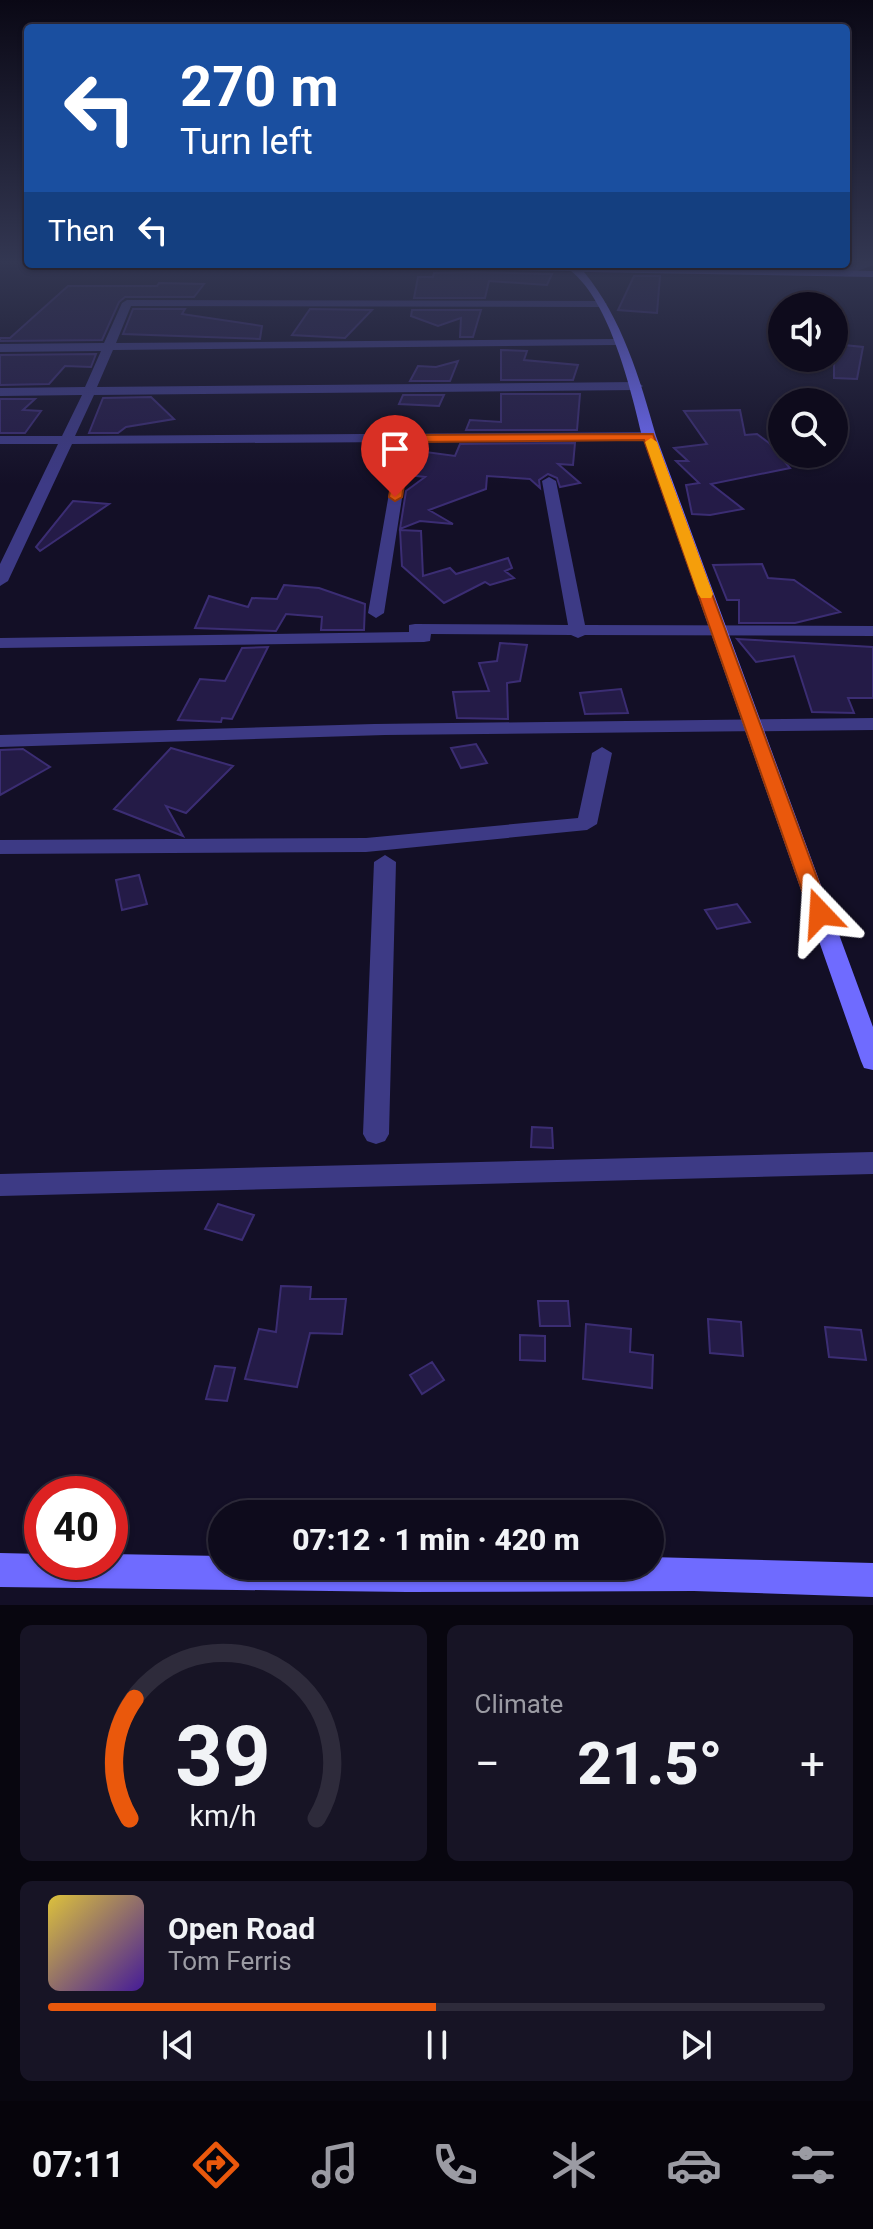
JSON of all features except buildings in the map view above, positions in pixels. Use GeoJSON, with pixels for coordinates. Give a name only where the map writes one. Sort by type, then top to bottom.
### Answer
{"type":"FeatureCollection","features":[{"type":"Feature","properties":{"kind":"street"},"geometry":{"type":"LineString","coordinates":[[0,581],[91,390],[113,335]]}},
{"type":"Feature","properties":{"kind":"street"},"geometry":{"type":"LineString","coordinates":[[613,335],[637,386],[649,436],[873,1061]]}},
{"type":"Feature","properties":{"kind":"street"},"geometry":{"type":"LineString","coordinates":[[0,348],[616,342]]}},
{"type":"Feature","properties":{"kind":"street"},"geometry":{"type":"LineString","coordinates":[[0,392],[637,386]]}},
{"type":"Feature","properties":{"kind":"street"},"geometry":{"type":"LineString","coordinates":[[0,440],[67,442],[649,436]]}},
{"type":"Feature","properties":{"kind":"street"},"geometry":{"type":"LineString","coordinates":[[376,613],[405,438]]}},
{"type":"Feature","properties":{"kind":"street"},"geometry":{"type":"LineString","coordinates":[[549,481],[578,633]]}},
{"type":"Feature","properties":{"kind":"street"},"geometry":{"type":"LineString","coordinates":[[0,643],[420,633],[873,631]]}},
{"type":"Feature","properties":{"kind":"street"},"geometry":{"type":"LineString","coordinates":[[0,741],[398,729],[873,724]]}},
{"type":"Feature","properties":{"kind":"street"},"geometry":{"type":"LineString","coordinates":[[374,730],[398,729]]}},
{"type":"Feature","properties":{"kind":"street"},"geometry":{"type":"LineString","coordinates":[[0,847],[366,845],[587,824],[602,753]]}},
{"type":"Feature","properties":{"kind":"street"},"geometry":{"type":"LineString","coordinates":[[376,1134],[385,862]]}},
{"type":"Feature","properties":{"kind":"street"},"geometry":{"type":"LineString","coordinates":[[0,1185],[873,1163]]}},
{"type":"Feature","properties":{"kind":"street"},"geometry":{"type":"LineString","coordinates":[[0,1570],[407,1575],[694,1574],[873,1580]]}},
{"type":"Feature","properties":{"kind":"slow traffic"},"geometry":{"type":"LineString","coordinates":[[651,442],[706,594]]}},
{"type":"Feature","properties":{"kind":"route"},"geometry":{"type":"LineString","coordinates":[[395,497],[405,438],[649,436],[820,913]]}}]}
